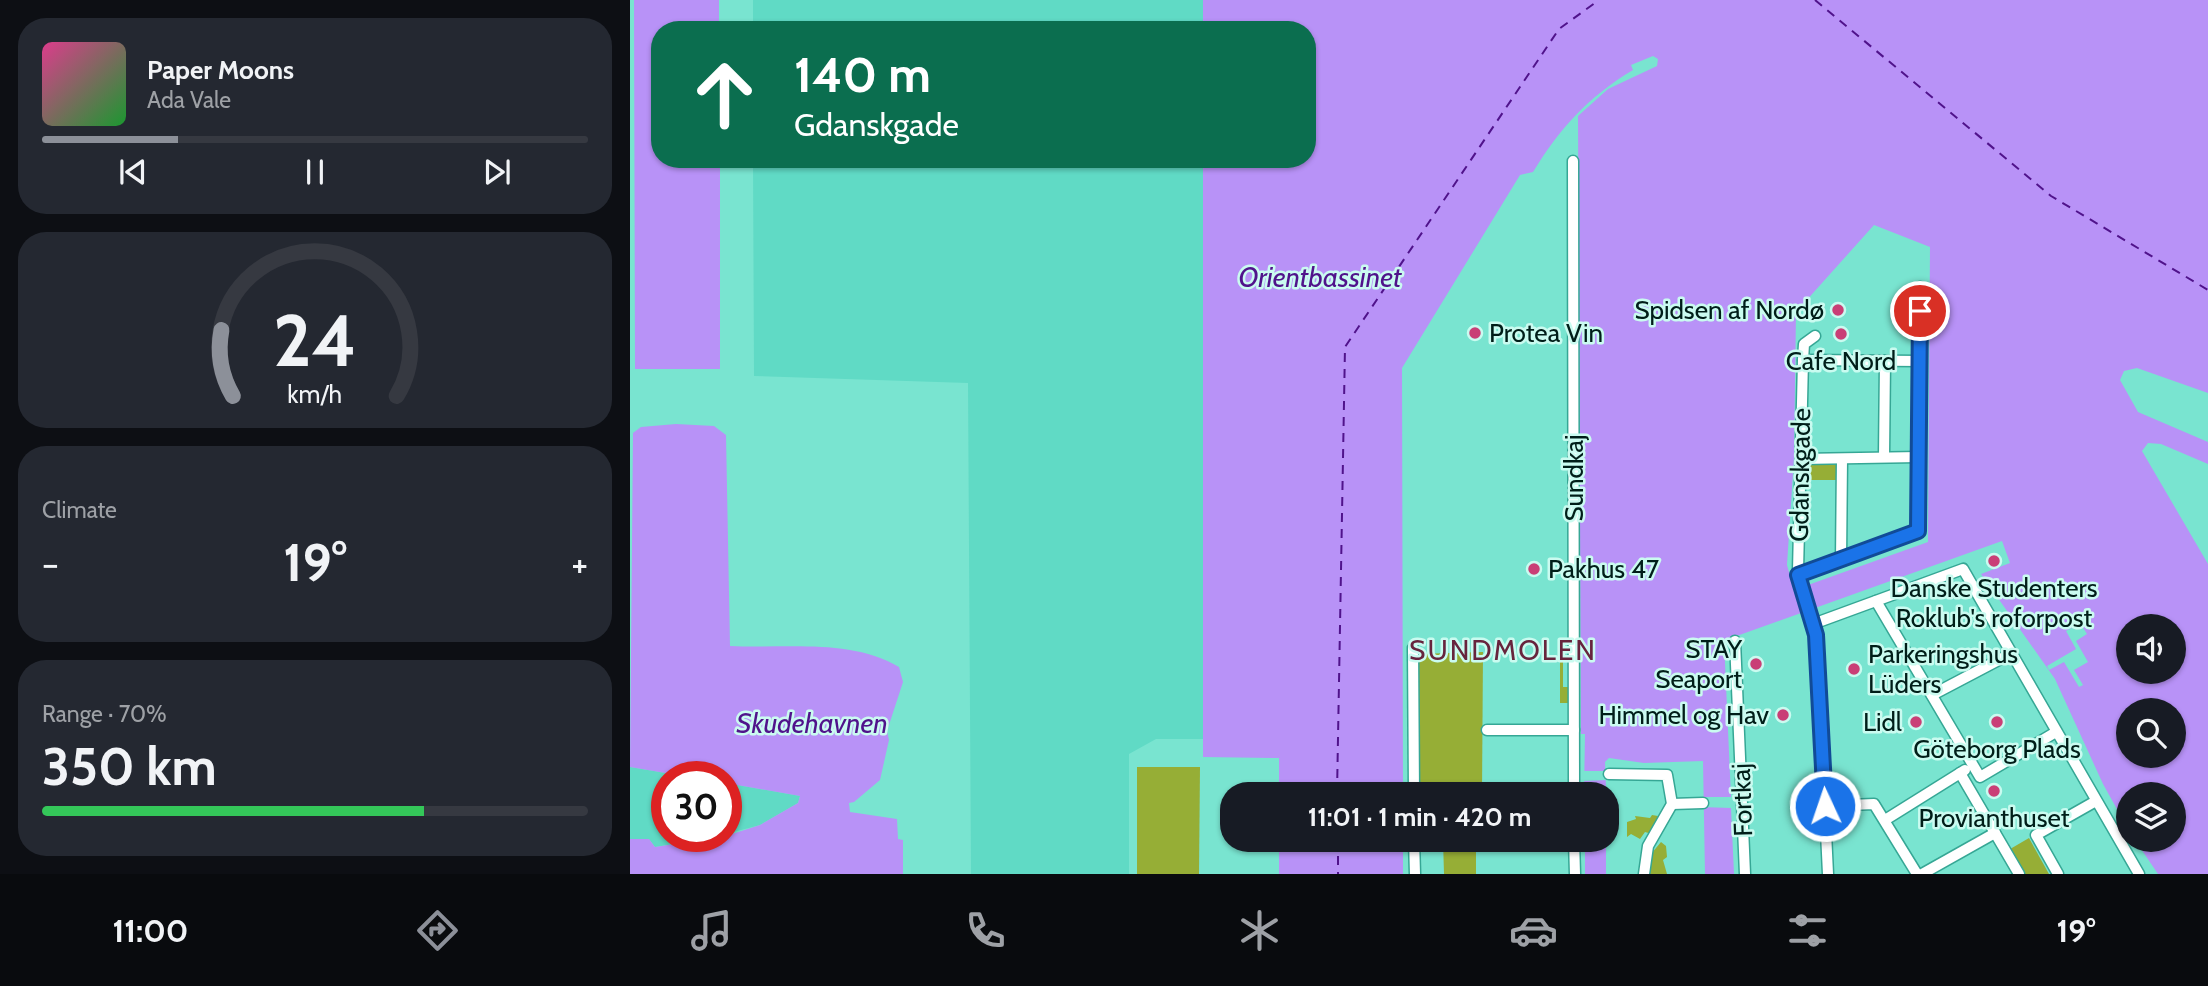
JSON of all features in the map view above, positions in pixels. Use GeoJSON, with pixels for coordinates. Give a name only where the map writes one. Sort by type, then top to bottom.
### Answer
{"type":"FeatureCollection","features":[{"type":"Feature","properties":{"kind":"street","name":"Sundkaj"},"geometry":{"type":"LineString","coordinates":[[1573,161],[1574,782]]}},
{"type":"Feature","properties":{"kind":"street"},"geometry":{"type":"LineString","coordinates":[[1799,580],[1841,560],[1917,532],[1920,287]]}},
{"type":"Feature","properties":{"kind":"street","name":"Gdanskgade"},"geometry":{"type":"LineString","coordinates":[[1815,336],[1804,344],[1802,360],[1799,580],[1813,620],[1828,874]]}},
{"type":"Feature","properties":{"kind":"street"},"geometry":{"type":"LineString","coordinates":[[1802,360],[1920,361]]}},
{"type":"Feature","properties":{"kind":"street"},"geometry":{"type":"LineString","coordinates":[[1884,456],[1885,361]]}},
{"type":"Feature","properties":{"kind":"street"},"geometry":{"type":"LineString","coordinates":[[1801,459],[1919,457]]}},
{"type":"Feature","properties":{"kind":"street"},"geometry":{"type":"LineString","coordinates":[[1841,560],[1842,459]]}},
{"type":"Feature","properties":{"kind":"street"},"geometry":{"type":"LineString","coordinates":[[1813,620],[1876,601],[1963,569],[2139,874]]}},
{"type":"Feature","properties":{"kind":"street"},"geometry":{"type":"LineString","coordinates":[[1876,601],[1980,777],[2056,732]]}},
{"type":"Feature","properties":{"kind":"street","name":"Fortkaj"},"geometry":{"type":"LineString","coordinates":[[1735,641],[1745,874]]}},
{"type":"Feature","properties":{"kind":"street"},"geometry":{"type":"LineString","coordinates":[[1413,648],[1414,782]]}},
{"type":"Feature","properties":{"kind":"street"},"geometry":{"type":"LineString","coordinates":[[1932,695],[2010,654]]}},
{"type":"Feature","properties":{"kind":"street"},"geometry":{"type":"LineString","coordinates":[[1487,730],[1574,730]]}},
{"type":"Feature","properties":{"kind":"street"},"geometry":{"type":"LineString","coordinates":[[1885,820],[1973,765]]}},
{"type":"Feature","properties":{"kind":"street"},"geometry":{"type":"LineString","coordinates":[[1609,774],[1664,773],[1670,783],[1672,804],[1648,846],[1644,874]]}},
{"type":"Feature","properties":{"kind":"street"},"geometry":{"type":"LineString","coordinates":[[1960,773],[2019,874]]}},
{"type":"Feature","properties":{"kind":"street"},"geometry":{"type":"LineString","coordinates":[[2058,874],[2035,835],[2096,801]]}},
{"type":"Feature","properties":{"kind":"street"},"geometry":{"type":"LineString","coordinates":[[1672,804],[1703,803]]}},
{"type":"Feature","properties":{"kind":"street"},"geometry":{"type":"LineString","coordinates":[[1825,806],[1874,804],[1919,874],[1995,833]]}},
{"type":"Feature","properties":{"kind":"street"},"geometry":{"type":"LineString","coordinates":[[1415,852],[1415,874]]}},
{"type":"Feature","properties":{"kind":"street"},"geometry":{"type":"LineString","coordinates":[[1574,852],[1575,874]]}},
{"type":"Feature","properties":{"kind":"shaded area"},"geometry":{"type":"Polygon","coordinates":[[[753,0],[1203,0],[1203,21],[753,21],[753,0]]]}},
{"type":"Feature","properties":{"kind":"shaded area"},"geometry":{"type":"Polygon","coordinates":[[[753,168],[1203,168],[1203,739],[1156,739],[1129,754],[1129,874],[971,874],[968,383],[754,376],[753,168]]]}},
{"type":"Feature","properties":{"kind":"shaded area"},"geometry":{"type":"Polygon","coordinates":[[[1809,465],[1836,465],[1836,480],[1809,480],[1809,465]]]}},
{"type":"Feature","properties":{"kind":"shaded area"},"geometry":{"type":"Polygon","coordinates":[[[1483,652],[1482,782],[1418,782],[1417,654],[1483,652]]]}},
{"type":"Feature","properties":{"kind":"shaded area"},"geometry":{"type":"Polygon","coordinates":[[[1560,659],[1563,659],[1563,687],[1569,687],[1569,703],[1560,703],[1560,659]]]}},
{"type":"Feature","properties":{"kind":"shaded area"},"geometry":{"type":"Polygon","coordinates":[[[630,767],[651,771],[651,842],[649,839],[630,839],[630,767]]]}},
{"type":"Feature","properties":{"kind":"shaded area"},"geometry":{"type":"Polygon","coordinates":[[[1137,767],[1200,767],[1199,874],[1137,874],[1137,767]]]}},
{"type":"Feature","properties":{"kind":"shaded area"},"geometry":{"type":"Polygon","coordinates":[[[742,786],[800,796],[798,803],[760,825],[742,830],[742,786]]]}},
{"type":"Feature","properties":{"kind":"shaded area"},"geometry":{"type":"Polygon","coordinates":[[[1652,815],[1658,816],[1652,834],[1645,832],[1640,839],[1631,834],[1627,837],[1627,822],[1636,819],[1635,816],[1650,818],[1652,815]]]}},
{"type":"Feature","properties":{"kind":"shaded area"},"geometry":{"type":"Polygon","coordinates":[[[2029,838],[2049,874],[2018,874],[2005,852],[2029,838]]]}},
{"type":"Feature","properties":{"kind":"shaded area"},"geometry":{"type":"Polygon","coordinates":[[[1661,842],[1666,846],[1667,857],[1663,860],[1667,874],[1649,874],[1651,854],[1661,842]]]}},
{"type":"Feature","properties":{"kind":"shaded area"},"geometry":{"type":"Polygon","coordinates":[[[1443,852],[1476,852],[1476,874],[1444,874],[1443,852]]]}},
{"type":"Feature","properties":{"kind":"water"},"geometry":{"type":"Polygon","coordinates":[[[634,0],[719,0],[719,21],[651,21],[651,168],[720,168],[720,369],[635,369],[634,0]]]}},
{"type":"Feature","properties":{"kind":"water","name":"Orientbassinet"},"geometry":{"type":"Polygon","coordinates":[[[1203,0],[2208,0],[2208,393],[2137,368],[2124,371],[2120,380],[2138,412],[2208,442],[2208,464],[2161,444],[2148,443],[2142,451],[2208,564],[2208,874],[2158,874],[2143,852],[2186,852],[2186,782],[2116,782],[2116,807],[2055,679],[1981,574],[2010,563],[2002,541],[1731,638],[1739,874],[1705,874],[1703,761],[1644,763],[1609,758],[1605,762],[1606,782],[1584,782],[1585,734],[1581,734],[1578,116],[1608,89],[1657,66],[1658,59],[1653,56],[1631,65],[1633,70],[1602,91],[1576,115],[1533,172],[1520,175],[1402,368],[1403,782],[1279,782],[1279,758],[1203,757],[1203,168],[1316,168],[1316,21],[1203,21],[1203,0]],[[1874,225],[1796,312],[1794,457],[1787,565],[1794,590],[1928,542],[1930,247],[1874,225]]]}},
{"type":"Feature","properties":{"kind":"water","name":"Skudehavnen"},"geometry":{"type":"Polygon","coordinates":[[[676,424],[714,426],[726,435],[730,646],[838,648],[880,658],[899,667],[903,682],[887,731],[889,740],[880,780],[854,802],[849,803],[850,812],[897,819],[898,839],[903,840],[903,874],[630,874],[630,839],[649,839],[651,852],[742,852],[742,831],[760,825],[798,803],[800,796],[742,786],[742,761],[651,761],[651,771],[630,767],[633,433],[641,427],[676,424]]]}},
{"type":"Feature","properties":{"kind":"water"},"geometry":{"type":"Polygon","coordinates":[[[1279,852],[1403,852],[1403,874],[1279,874],[1279,852]]]}},
{"type":"Feature","properties":{"kind":"water"},"geometry":{"type":"Polygon","coordinates":[[[1585,852],[1606,852],[1606,874],[1585,874],[1585,852]]]}},
{"type":"Feature","properties":{"kind":"pier"},"geometry":{"type":"Polygon","coordinates":[[[2080,623],[2087,634],[2076,641],[2088,662],[2074,670],[2083,685],[2079,687],[2064,662],[2049,670],[2047,666],[2076,649],[2066,631],[2080,623]]]}},
{"type":"Feature","properties":{"kind":"pier"},"geometry":{"type":"Polygon","coordinates":[[[1730,638],[1740,874],[1734,874],[1731,808],[1701,807],[1700,797],[1731,797],[1724,640],[1730,638]]]}},
{"type":"Feature","properties":{"kind":"pier"},"geometry":{"type":"Polygon","coordinates":[[[1583,771],[1608,771],[1608,780],[1583,781],[1583,771]]]}},
{"type":"Feature","properties":{"kind":"ferry route"},"geometry":{"type":"LineString","coordinates":[[1337,782],[1345,347],[1559,29],[1599,0]]}},
{"type":"Feature","properties":{"kind":"ferry route"},"geometry":{"type":"LineString","coordinates":[[1815,0],[2051,196],[2208,290]]}},
{"type":"Feature","properties":{"kind":"ferry route"},"geometry":{"type":"LineString","coordinates":[[1338,852],[1338,874]]}},
{"type":"Feature","properties":{"kind":"place","name":"Spidsen af Nordø"},"geometry":{"type":"Point","coordinates":[1838,310]}},
{"type":"Feature","properties":{"kind":"place","name":"Protea Vin"},"geometry":{"type":"Point","coordinates":[1475,333]}},
{"type":"Feature","properties":{"kind":"place","name":"Cafe Nord"},"geometry":{"type":"Point","coordinates":[1841,334]}},
{"type":"Feature","properties":{"kind":"place","name":"Danske Studenters Roklub's roforpost"},"geometry":{"type":"Point","coordinates":[1994,561]}},
{"type":"Feature","properties":{"kind":"place","name":"Pakhus 47"},"geometry":{"type":"Point","coordinates":[1534,569]}},
{"type":"Feature","properties":{"kind":"place","name":"STAY Seaport"},"geometry":{"type":"Point","coordinates":[1756,664]}},
{"type":"Feature","properties":{"kind":"place","name":"Parkeringshus Lüders"},"geometry":{"type":"Point","coordinates":[1854,669]}},
{"type":"Feature","properties":{"kind":"place","name":"Himmel og Hav"},"geometry":{"type":"Point","coordinates":[1783,715]}},
{"type":"Feature","properties":{"kind":"place","name":"Lidl"},"geometry":{"type":"Point","coordinates":[1916,722]}},
{"type":"Feature","properties":{"kind":"place","name":"Göteborg Plads"},"geometry":{"type":"Point","coordinates":[1997,722]}},
{"type":"Feature","properties":{"kind":"place","name":"Provianthuset"},"geometry":{"type":"Point","coordinates":[1994,791]}},
{"type":"Feature","properties":{"kind":"district","name":"SUNDMOLEN"},"geometry":{"type":"Point","coordinates":[1503,650]}},
{"type":"Feature","properties":{"kind":"route"},"geometry":{"type":"LineString","coordinates":[[1825,806],[1816,635],[1798,575],[1911,536],[1918,531],[1920,311]]}}]}
